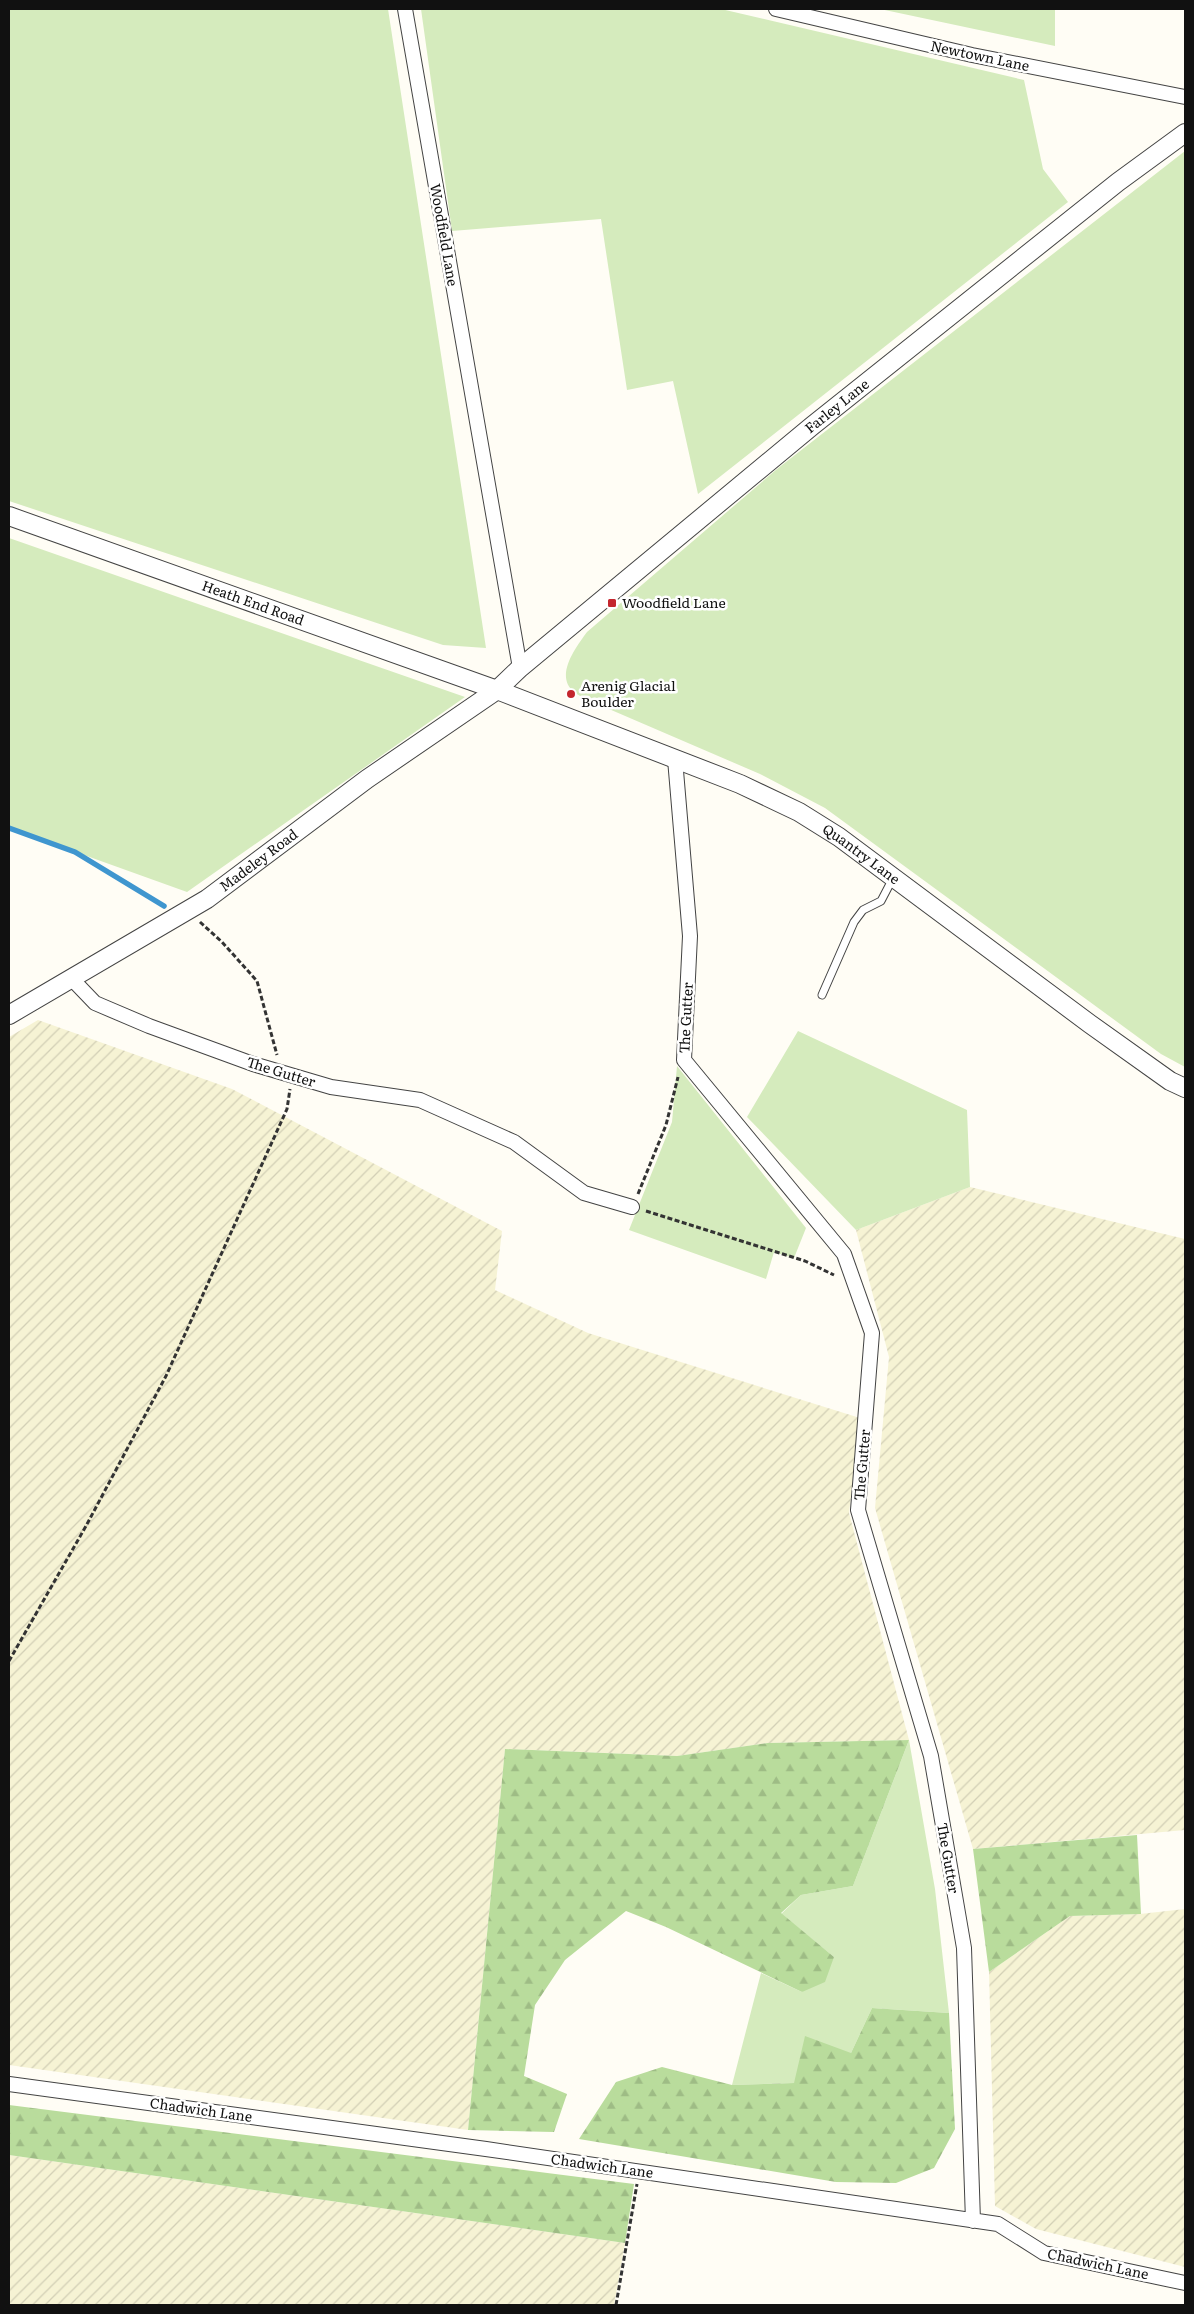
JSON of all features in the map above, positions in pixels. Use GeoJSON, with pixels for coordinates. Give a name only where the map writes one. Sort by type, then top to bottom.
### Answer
{"type":"FeatureCollection","features":[{"type":"Feature","properties":{"kind":"street","name":"Woodfield Lane"},"geometry":{"type":"LineString","coordinates":[[405,9],[520,668]]}},
{"type":"Feature","properties":{"kind":"street","name":"Newtown Lane"},"geometry":{"type":"LineString","coordinates":[[776,9],[972,56],[1185,97]]}},
{"type":"Feature","properties":{"kind":"street","name":"Farley Lane"},"geometry":{"type":"LineString","coordinates":[[497,690],[520,668],[812,426],[1118,182],[1185,134]]}},
{"type":"Feature","properties":{"kind":"street","name":"Heath End Road"},"geometry":{"type":"LineString","coordinates":[[9,516],[497,690]]}},
{"type":"Feature","properties":{"kind":"street","name":"Quantry Lane"},"geometry":{"type":"LineString","coordinates":[[497,690],[740,784],[799,812],[839,837],[1090,1024],[1170,1081],[1185,1088]]}},
{"type":"Feature","properties":{"kind":"street","name":"Madeley Road"},"geometry":{"type":"LineString","coordinates":[[9,1015],[207,898],[366,779],[497,690]]}},
{"type":"Feature","properties":{"kind":"street","name":"The Gutter"},"geometry":{"type":"LineString","coordinates":[[675,759],[690,936],[684,1060],[844,1254],[872,1333],[858,1510],[931,1756],[964,1948],[973,2221]]}},
{"type":"Feature","properties":{"kind":"street","name":"The Gutter"},"geometry":{"type":"LineString","coordinates":[[71,978],[95,1003],[149,1026],[253,1064],[331,1087],[420,1100],[514,1142],[584,1193],[632,1207]]}},
{"type":"Feature","properties":{"kind":"street","name":"Chadwich Lane"},"geometry":{"type":"LineString","coordinates":[[9,2084],[998,2224],[1044,2253],[1185,2282]]}},
{"type":"Feature","properties":{"kind":"lane"},"geometry":{"type":"LineString","coordinates":[[822,995],[854,922],[863,910],[880,901],[894,878]]}},
{"type":"Feature","properties":{"kind":"path"},"geometry":{"type":"LineString","coordinates":[[9,1662],[86,1526],[166,1376],[287,1109],[292,1080],[282,1072],[257,981],[222,942],[187,911]]}},
{"type":"Feature","properties":{"kind":"path"},"geometry":{"type":"LineString","coordinates":[[684,1055],[666,1125],[632,1207],[796,1258],[854,1281]]}},
{"type":"Feature","properties":{"kind":"path"},"geometry":{"type":"LineString","coordinates":[[616,2305],[639,2172]]}},
{"type":"Feature","properties":{"kind":"shaded area"},"geometry":{"type":"Polygon","coordinates":[[[38,1020],[232,1089],[502,1231],[495,1290],[588,1333],[860,1418],[849,1513],[909,1740],[768,1743],[677,1756],[505,1749],[468,2130],[9,2065],[9,1037],[38,1020]]]}},
{"type":"Feature","properties":{"kind":"shaded area"},"geometry":{"type":"Polygon","coordinates":[[[970,1187],[1185,1239],[1185,1830],[973,1849],[875,1508],[889,1357],[856,1230],[970,1187]]]}},
{"type":"Feature","properties":{"kind":"shaded area"},"geometry":{"type":"Polygon","coordinates":[[[1185,1909],[1185,2267],[1036,2229],[995,2206],[989,1972],[1070,1916],[1140,1914],[1185,1909]]]}},
{"type":"Feature","properties":{"kind":"shaded area"},"geometry":{"type":"Polygon","coordinates":[[[9,2155],[625,2243],[614,2305],[9,2305],[9,2155]]]}},
{"type":"Feature","properties":{"kind":"green space"},"geometry":{"type":"Polygon","coordinates":[[[9,9],[388,9],[486,648],[443,645],[9,501],[9,9]]]}},
{"type":"Feature","properties":{"kind":"green space"},"geometry":{"type":"Polygon","coordinates":[[[421,9],[721,9],[1024,80],[1043,169],[1068,202],[698,494],[673,381],[627,390],[601,219],[452,231],[421,9]]]}},
{"type":"Feature","properties":{"kind":"green space"},"geometry":{"type":"Polygon","coordinates":[[[880,9],[1055,9],[1055,46],[880,9]]]}},
{"type":"Feature","properties":{"kind":"green space"},"geometry":{"type":"Polygon","coordinates":[[[1185,151],[1185,1067],[1161,1054],[825,808],[760,774],[586,699],[574,692],[568,685],[566,670],[573,653],[587,632],[777,469],[1185,151]]]}},
{"type":"Feature","properties":{"kind":"green space"},"geometry":{"type":"Polygon","coordinates":[[[9,538],[465,697],[187,892],[9,828],[9,538]]]}},
{"type":"Feature","properties":{"kind":"green space"},"geometry":{"type":"Polygon","coordinates":[[[798,1031],[967,1110],[970,1187],[856,1230],[747,1117],[798,1031]]]}},
{"type":"Feature","properties":{"kind":"green space"},"geometry":{"type":"Polygon","coordinates":[[[677,1066],[806,1228],[794,1258],[774,1252],[766,1279],[629,1230],[672,1122],[677,1066]]]}},
{"type":"Feature","properties":{"kind":"green space"},"geometry":{"type":"Polygon","coordinates":[[[909,1740],[935,1889],[949,2013],[872,2008],[851,2053],[794,2083],[732,2085],[761,1973],[802,1992],[834,1957],[781,1914],[801,1895],[853,1886],[909,1740]]]}},
{"type":"Feature","properties":{"kind":"green space"},"geometry":{"type":"Polygon","coordinates":[[[909,1740],[853,1886],[801,1895],[781,1913],[834,1957],[825,1982],[802,1992],[666,1927],[626,1911],[565,1960],[535,2005],[524,2076],[567,2094],[554,2132],[468,2130],[505,1749],[677,1756],[768,1743],[909,1740]]]}},
{"type":"Feature","properties":{"kind":"green space"},"geometry":{"type":"Polygon","coordinates":[[[1137,1835],[1141,1914],[1070,1916],[989,1972],[973,1849],[1137,1835]]]}},
{"type":"Feature","properties":{"kind":"green space"},"geometry":{"type":"Polygon","coordinates":[[[872,2008],[949,2013],[955,2129],[934,2168],[896,2183],[836,2182],[579,2139],[616,2082],[662,2067],[732,2085],[794,2083],[805,2036],[851,2053],[872,2008]]]}},
{"type":"Feature","properties":{"kind":"green space"},"geometry":{"type":"Polygon","coordinates":[[[9,2105],[634,2184],[625,2243],[9,2155],[9,2105]]]}},
{"type":"Feature","properties":{"kind":"waterway"},"geometry":{"type":"LineString","coordinates":[[9,828],[75,852],[164,906]]}},
{"type":"Feature","properties":{"kind":"place","name":"Woodfield Lane"},"geometry":{"type":"Point","coordinates":[612,603]}},
{"type":"Feature","properties":{"kind":"place","name":"Arenig Glacial Boulder"},"geometry":{"type":"Point","coordinates":[571,694]}}]}
